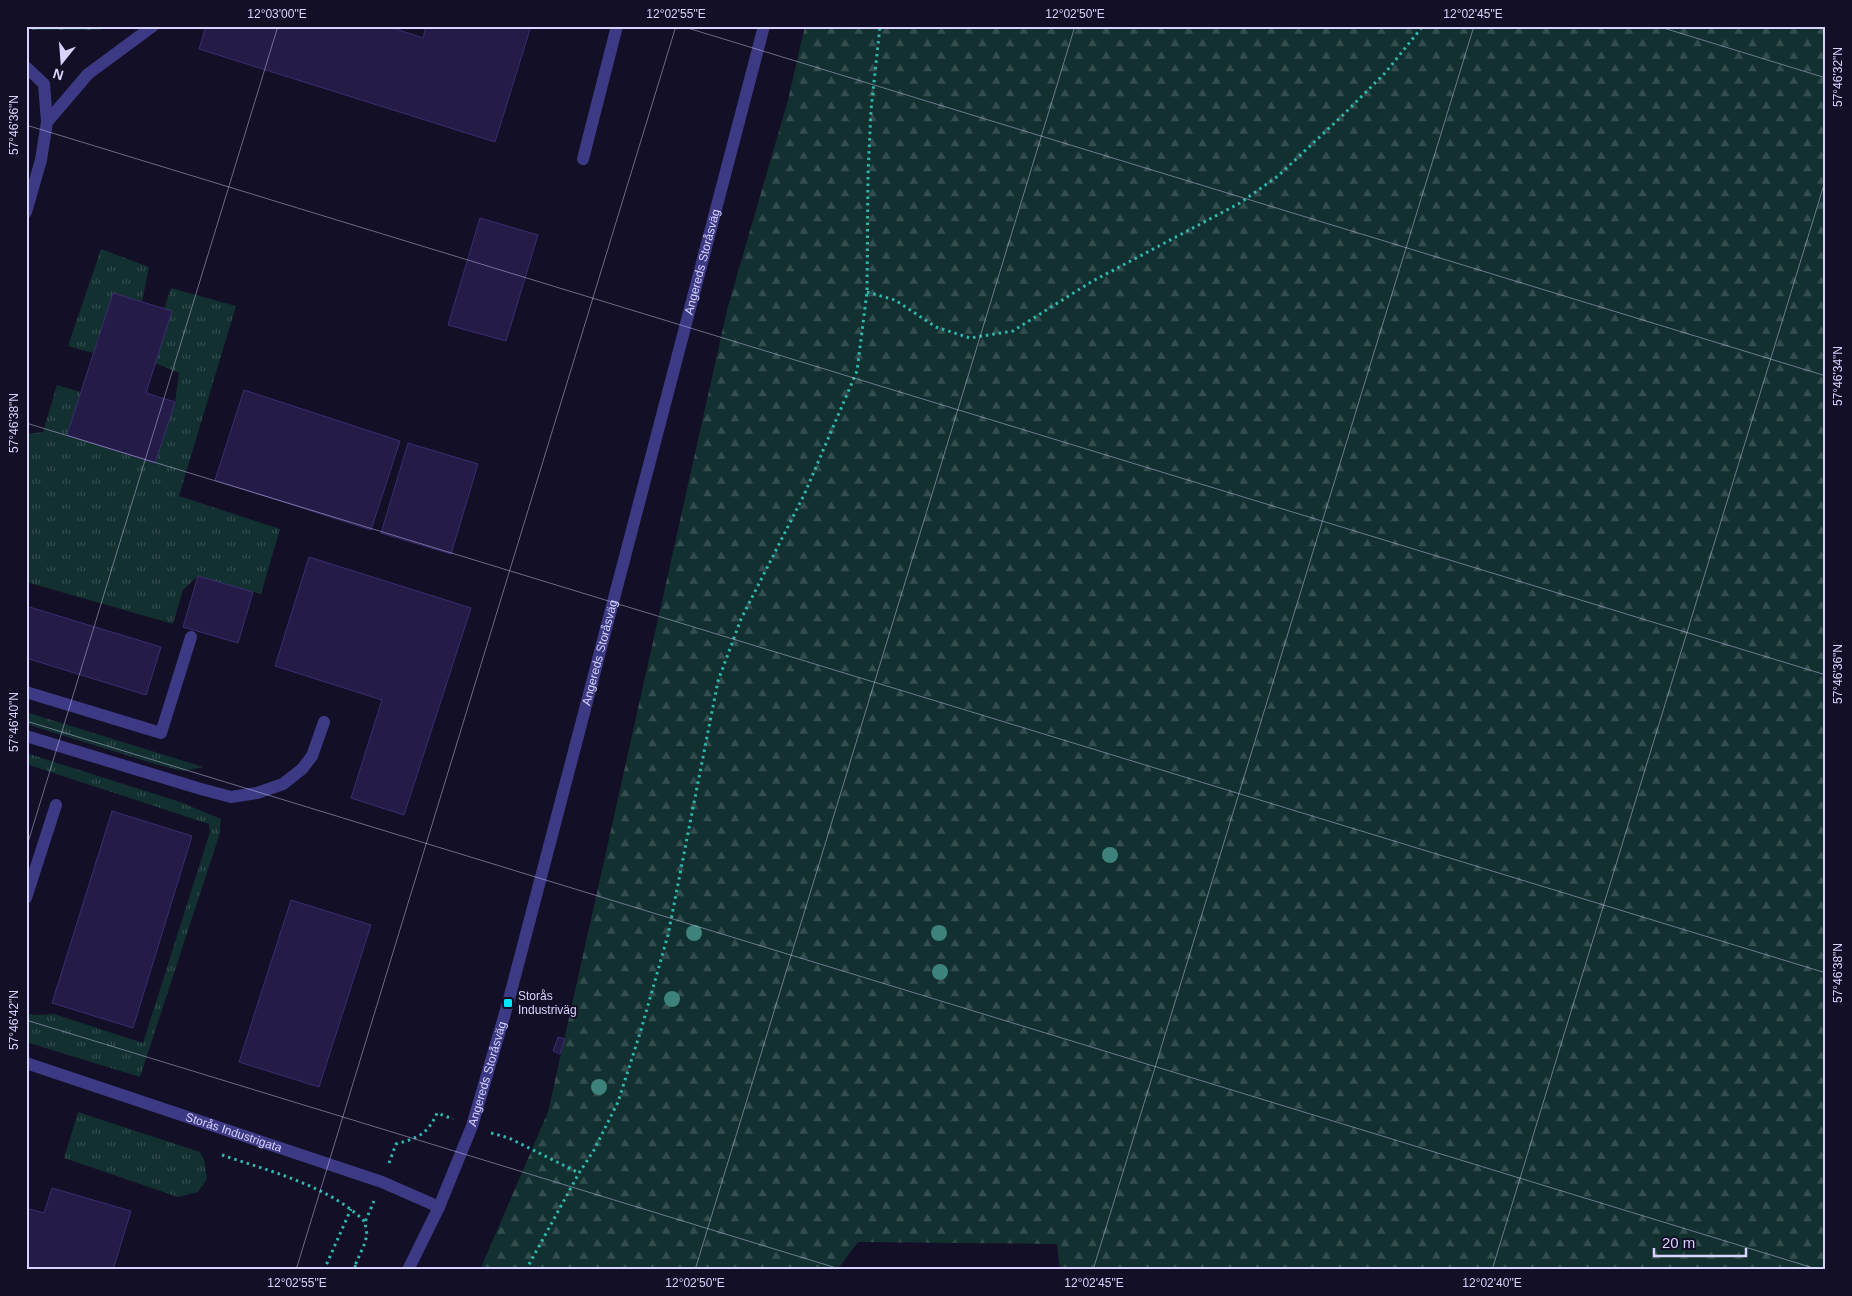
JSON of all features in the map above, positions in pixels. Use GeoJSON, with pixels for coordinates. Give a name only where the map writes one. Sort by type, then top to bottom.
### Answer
{"type":"FeatureCollection","features":[{"type":"Feature","properties":{"kind":"street"},"geometry":{"type":"LineString","coordinates":[[47,122],[88,74],[152,26]]}},
{"type":"Feature","properties":{"kind":"street"},"geometry":{"type":"LineString","coordinates":[[583,160],[617,26]]}},
{"type":"Feature","properties":{"kind":"street","name":"Angereds Storåsväg"},"geometry":{"type":"LineString","coordinates":[[408,1270],[439,1207],[472,1126],[508,1003],[764,26]]}},
{"type":"Feature","properties":{"kind":"street"},"geometry":{"type":"LineString","coordinates":[[26,67],[44,84],[47,122],[41,160],[26,212]]}},
{"type":"Feature","properties":{"kind":"street"},"geometry":{"type":"LineString","coordinates":[[26,692],[161,733],[192,637]]}},
{"type":"Feature","properties":{"kind":"street"},"geometry":{"type":"LineString","coordinates":[[26,736],[201,790],[231,796],[257,793],[283,784],[302,769],[312,756],[324,722]]}},
{"type":"Feature","properties":{"kind":"street"},"geometry":{"type":"LineString","coordinates":[[26,898],[56,805]]}},
{"type":"Feature","properties":{"kind":"street","name":"Storås Industrigata"},"geometry":{"type":"LineString","coordinates":[[26,1063],[382,1182],[439,1207]]}},
{"type":"Feature","properties":{"kind":"path"},"geometry":{"type":"LineString","coordinates":[[526,1270],[594,1150],[618,1102],[668,935],[718,681],[741,619],[804,495],[857,371],[867,292],[868,174],[871,110],[880,26]]}},
{"type":"Feature","properties":{"kind":"path"},"geometry":{"type":"LineString","coordinates":[[867,292],[895,300],[936,327],[970,338],[1012,331],[1091,282],[1240,203],[1278,176],[1385,73],[1423,26]]}},
{"type":"Feature","properties":{"kind":"path"},"geometry":{"type":"LineString","coordinates":[[222,1155],[279,1174],[323,1193],[351,1209],[365,1222]]}},
{"type":"Feature","properties":{"kind":"path"},"geometry":{"type":"LineString","coordinates":[[324,1270],[351,1209]]}},
{"type":"Feature","properties":{"kind":"path"},"geometry":{"type":"LineString","coordinates":[[354,1266],[359,1268]]}},
{"type":"Feature","properties":{"kind":"green space"},"geometry":{"type":"Polygon","coordinates":[[[26,26],[104,26],[101,30],[33,30],[26,28],[26,26]]]}},
{"type":"Feature","properties":{"kind":"green space"},"geometry":{"type":"Polygon","coordinates":[[[805,26],[1826,26],[1826,1270],[1060,1270],[1057,1244],[858,1242],[837,1270],[480,1270],[548,1112],[727,310],[788,100],[805,26]]]}},
{"type":"Feature","properties":{"kind":"green space"},"geometry":{"type":"Polygon","coordinates":[[[101,249],[149,267],[142,302],[113,293],[93,353],[68,346],[101,249]]]}},
{"type":"Feature","properties":{"kind":"green space"},"geometry":{"type":"Polygon","coordinates":[[[171,288],[236,306],[179,496],[280,529],[261,594],[198,576],[183,590],[173,624],[26,582],[26,434],[43,432],[57,385],[81,392],[67,435],[155,463],[175,402],[179,373],[155,363],[164,309],[171,288]]]}},
{"type":"Feature","properties":{"kind":"green space"},"geometry":{"type":"Polygon","coordinates":[[[26,712],[203,767],[183,771],[26,724],[26,712]]]}},
{"type":"Feature","properties":{"kind":"green space"},"geometry":{"type":"Polygon","coordinates":[[[26,753],[180,802],[221,819],[219,836],[140,1077],[26,1042],[26,1013],[36,1015],[54,1014],[143,1043],[210,832],[209,824],[26,764],[26,753]]]}},
{"type":"Feature","properties":{"kind":"green space"},"geometry":{"type":"Polygon","coordinates":[[[78,1112],[200,1152],[204,1160],[207,1179],[198,1192],[178,1197],[64,1158],[78,1112]]]}},
{"type":"Feature","properties":{"kind":"building"},"geometry":{"type":"Polygon","coordinates":[[[206,26],[387,26],[423,38],[426,26],[531,26],[495,142],[199,49],[206,26]]]}},
{"type":"Feature","properties":{"kind":"building"},"geometry":{"type":"Polygon","coordinates":[[[480,218],[538,235],[506,341],[448,325],[480,218]]]}},
{"type":"Feature","properties":{"kind":"building"},"geometry":{"type":"Polygon","coordinates":[[[113,293],[172,311],[146,393],[175,402],[155,463],[67,435],[113,293]]]}},
{"type":"Feature","properties":{"kind":"building"},"geometry":{"type":"Polygon","coordinates":[[[244,390],[400,441],[371,530],[215,480],[244,390]]]}},
{"type":"Feature","properties":{"kind":"building"},"geometry":{"type":"Polygon","coordinates":[[[408,443],[478,464],[451,554],[381,533],[408,443]]]}},
{"type":"Feature","properties":{"kind":"building"},"geometry":{"type":"Polygon","coordinates":[[[309,557],[471,608],[404,815],[351,798],[382,700],[275,666],[309,557]]]}},
{"type":"Feature","properties":{"kind":"building"},"geometry":{"type":"Polygon","coordinates":[[[198,576],[253,592],[238,643],[183,627],[198,576]]]}},
{"type":"Feature","properties":{"kind":"building"},"geometry":{"type":"Polygon","coordinates":[[[26,606],[161,647],[146,695],[26,658],[26,606]]]}},
{"type":"Feature","properties":{"kind":"building"},"geometry":{"type":"Polygon","coordinates":[[[112,811],[192,836],[133,1028],[52,1003],[112,811]]]}},
{"type":"Feature","properties":{"kind":"building"},"geometry":{"type":"Polygon","coordinates":[[[291,900],[371,925],[319,1087],[239,1062],[291,900]]]}},
{"type":"Feature","properties":{"kind":"building"},"geometry":{"type":"Polygon","coordinates":[[[558,1037],[565,1039],[560,1054],[553,1051],[558,1037]]]}},
{"type":"Feature","properties":{"kind":"building"},"geometry":{"type":"Polygon","coordinates":[[[52,1188],[131,1211],[113,1270],[26,1270],[26,1208],[44,1213],[52,1188]]]}},
{"type":"Feature","properties":{"kind":"place","name":"Storås Industriväg"},"geometry":{"type":"Point","coordinates":[508,1003]}}]}
